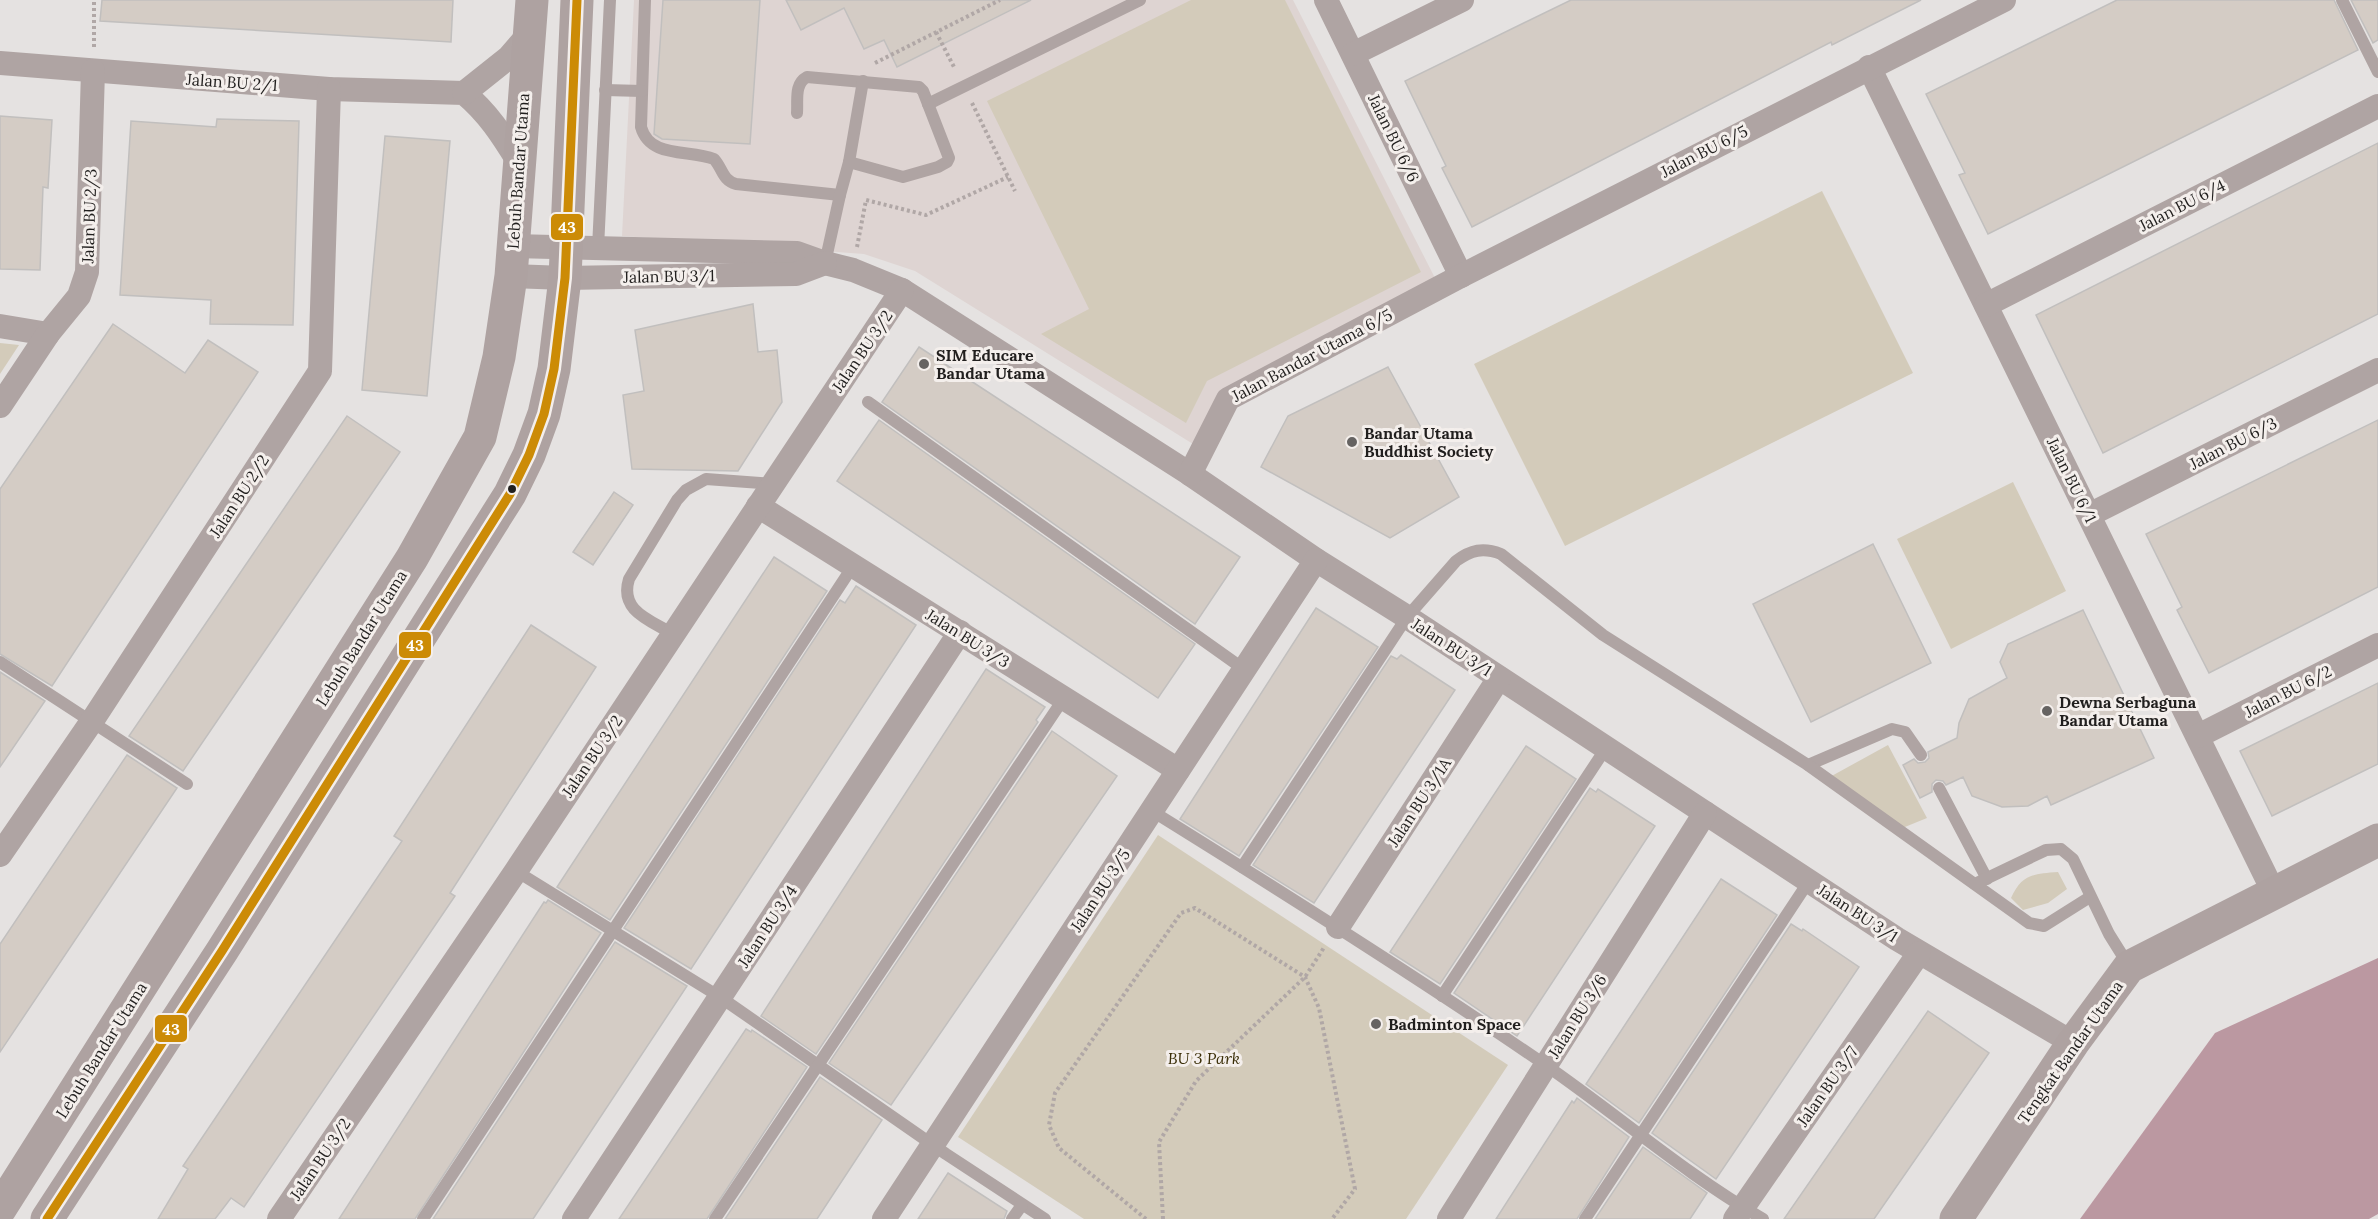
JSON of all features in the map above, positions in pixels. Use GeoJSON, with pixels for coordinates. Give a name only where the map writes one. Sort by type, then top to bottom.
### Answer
{"type":"FeatureCollection","features":[{"type":"Feature","properties":{"kind":"main road","name":"Lebuh Bandar Utama"},"geometry":{"type":"LineString","coordinates":[[0,1209],[9,1186],[412,558],[480,437],[499,357],[512,261],[532,0]]}},
{"type":"Feature","properties":{"kind":"main road"},"geometry":{"type":"LineString","coordinates":[[47,1219],[222,951],[510,494],[529,455],[544,414],[576,258],[577,0]]}},
{"type":"Feature","properties":{"kind":"main road","name":"Tengkat Bandar Utama"},"geometry":{"type":"LineString","coordinates":[[1956,1219],[2073,1043],[2129,967],[2378,840]]}},
{"type":"Feature","properties":{"kind":"street","name":"Jalan BU 6/6"},"geometry":{"type":"LineString","coordinates":[[1326,0],[1461,276]]}},
{"type":"Feature","properties":{"kind":"street"},"geometry":{"type":"LineString","coordinates":[[1353,54],[1462,0]]}},
{"type":"Feature","properties":{"kind":"street","name":"Jalan BU 6/5"},"geometry":{"type":"LineString","coordinates":[[1405,305],[2004,0]]}},
{"type":"Feature","properties":{"kind":"street"},"geometry":{"type":"LineString","coordinates":[[518,161],[495,123],[464,93],[508,58],[528,36]]}},
{"type":"Feature","properties":{"kind":"street","name":"Jalan BU 2/1"},"geometry":{"type":"LineString","coordinates":[[0,63],[329,89],[464,93]]}},
{"type":"Feature","properties":{"kind":"street","name":"Jalan BU 6/1"},"geometry":{"type":"LineString","coordinates":[[1869,67],[2274,892]]}},
{"type":"Feature","properties":{"kind":"street","name":"Jalan BU 2/3"},"geometry":{"type":"LineString","coordinates":[[0,406],[48,334],[78,297],[87,272],[93,71]]}},
{"type":"Feature","properties":{"kind":"street","name":"Jalan BU 2/2"},"geometry":{"type":"LineString","coordinates":[[0,855],[92,721],[320,371],[329,89]]}},
{"type":"Feature","properties":{"kind":"street","name":"Jalan BU 6/4"},"geometry":{"type":"LineString","coordinates":[[1986,305],[2378,106]]}},
{"type":"Feature","properties":{"kind":"street","name":"Jalan BU 3/1"},"geometry":{"type":"LineString","coordinates":[[512,261],[797,254],[854,270],[902,290],[1190,474],[1316,560],[1407,617],[1920,953],[2073,1043]]}},
{"type":"Feature","properties":{"kind":"street","name":"Jalan BU 3/1"},"geometry":{"type":"LineString","coordinates":[[576,258],[796,274],[825,263]]}},
{"type":"Feature","properties":{"kind":"street","name":"Jalan BU 3/2"},"geometry":{"type":"LineString","coordinates":[[279,1219],[516,871],[902,290]]}},
{"type":"Feature","properties":{"kind":"street","name":"Jalan Bandar Utama 6/5"},"geometry":{"type":"LineString","coordinates":[[1190,474],[1228,399],[1405,305]]}},
{"type":"Feature","properties":{"kind":"street"},"geometry":{"type":"LineString","coordinates":[[0,326],[48,334]]}},
{"type":"Feature","properties":{"kind":"street","name":"Jalan BU 6/3"},"geometry":{"type":"LineString","coordinates":[[2089,515],[2378,370]]}},
{"type":"Feature","properties":{"kind":"street","name":"Jalan BU 3/3"},"geometry":{"type":"LineString","coordinates":[[758,506],[1178,770]]}},
{"type":"Feature","properties":{"kind":"street","name":"Jalan BU 3/5"},"geometry":{"type":"LineString","coordinates":[[884,1219],[1316,560]]}},
{"type":"Feature","properties":{"kind":"street","name":"Jalan BU 3/4"},"geometry":{"type":"LineString","coordinates":[[574,1219],[960,632]]}},
{"type":"Feature","properties":{"kind":"street","name":"Jalan BU 6/2"},"geometry":{"type":"LineString","coordinates":[[2198,736],[2378,645]]}},
{"type":"Feature","properties":{"kind":"street","name":"Jalan BU 3/1A"},"geometry":{"type":"LineString","coordinates":[[1338,927],[1499,678]]}},
{"type":"Feature","properties":{"kind":"street","name":"Jalan BU 3/6"},"geometry":{"type":"LineString","coordinates":[[1449,1219],[1705,813]]}},
{"type":"Feature","properties":{"kind":"street","name":"Jalan BU 3/7"},"geometry":{"type":"LineString","coordinates":[[1747,1215],[1920,953]]}},
{"type":"Feature","properties":{"kind":"lane"},"geometry":{"type":"LineString","coordinates":[[576,258],[605,90],[609,0]]}},
{"type":"Feature","properties":{"kind":"lane"},"geometry":{"type":"LineString","coordinates":[[645,0],[641,127],[643,136],[655,147],[714,159],[720,165],[723,176],[728,182],[840,195]]}},
{"type":"Feature","properties":{"kind":"lane"},"geometry":{"type":"LineString","coordinates":[[928,104],[1140,0]]}},
{"type":"Feature","properties":{"kind":"lane"},"geometry":{"type":"LineString","coordinates":[[2342,0],[2378,72]]}},
{"type":"Feature","properties":{"kind":"lane"},"geometry":{"type":"LineString","coordinates":[[797,113],[798,86],[801,80],[807,77],[919,87],[948,152],[947,162],[915,175],[903,177],[849,162]]}},
{"type":"Feature","properties":{"kind":"lane"},"geometry":{"type":"LineString","coordinates":[[825,263],[849,162],[863,81]]}},
{"type":"Feature","properties":{"kind":"lane"},"geometry":{"type":"LineString","coordinates":[[605,90],[642,91]]}},
{"type":"Feature","properties":{"kind":"lane"},"geometry":{"type":"LineString","coordinates":[[868,402],[1245,670]]}},
{"type":"Feature","properties":{"kind":"lane"},"geometry":{"type":"LineString","coordinates":[[673,634],[636,612],[628,602],[625,591],[629,579],[677,500],[686,490],[706,479],[773,484]]}},
{"type":"Feature","properties":{"kind":"lane"},"geometry":{"type":"LineString","coordinates":[[1242,867],[1407,617],[1456,561],[1465,554],[1478,549],[1490,550],[1501,555],[1604,635],[1808,765],[2036,926],[2052,923],[2090,897]]}},
{"type":"Feature","properties":{"kind":"lane"},"geometry":{"type":"LineString","coordinates":[[423,1219],[854,566]]}},
{"type":"Feature","properties":{"kind":"lane"},"geometry":{"type":"LineString","coordinates":[[0,662],[187,784]]}},
{"type":"Feature","properties":{"kind":"lane"},"geometry":{"type":"LineString","coordinates":[[715,1219],[1064,698]]}},
{"type":"Feature","properties":{"kind":"lane"},"geometry":{"type":"LineString","coordinates":[[1808,765],[1892,729],[1905,732],[1922,756]]}},
{"type":"Feature","properties":{"kind":"lane"},"geometry":{"type":"LineString","coordinates":[[1442,996],[1606,748]]}},
{"type":"Feature","properties":{"kind":"lane"},"geometry":{"type":"LineString","coordinates":[[1939,788],[1987,879]]}},
{"type":"Feature","properties":{"kind":"lane"},"geometry":{"type":"LineString","coordinates":[[1152,811],[1338,927],[1546,1066],[1747,1215]]}},
{"type":"Feature","properties":{"kind":"lane"},"geometry":{"type":"LineString","coordinates":[[1975,885],[2046,850],[2061,849],[2073,859],[2109,934],[2129,967]]}},
{"type":"Feature","properties":{"kind":"lane"},"geometry":{"type":"LineString","coordinates":[[516,871],[720,997],[1045,1219]]}},
{"type":"Feature","properties":{"kind":"lane"},"geometry":{"type":"LineString","coordinates":[[1585,1219],[1809,881]]}},
{"type":"Feature","properties":{"kind":"lane"},"geometry":{"type":"LineString","coordinates":[[1012,1219],[1022,1205]]}},
{"type":"Feature","properties":{"kind":"path"},"geometry":{"type":"LineString","coordinates":[[93,71],[94,0]]}},
{"type":"Feature","properties":{"kind":"path"},"geometry":{"type":"LineString","coordinates":[[867,67],[1000,0]]}},
{"type":"Feature","properties":{"kind":"path"},"geometry":{"type":"LineString","coordinates":[[856,254],[866,200],[926,215],[1008,177],[1015,191]]}},
{"type":"Feature","properties":{"kind":"path"},"geometry":{"type":"LineString","coordinates":[[1146,1219],[1059,1148],[1049,1125],[1055,1094],[1181,913],[1195,908],[1305,977],[1319,1008],[1355,1189],[1332,1219]]}},
{"type":"Feature","properties":{"kind":"path"},"geometry":{"type":"LineString","coordinates":[[1163,1219],[1160,1142],[1196,1081],[1305,977],[1338,927]]}},
{"type":"Feature","properties":{"kind":"shaded area"},"geometry":{"type":"Polygon","coordinates":[[[634,0],[1293,0],[1435,278],[1221,391],[1193,444],[915,271],[864,254],[622,236],[634,0]]]}},
{"type":"Feature","properties":{"kind":"shaded area"},"geometry":{"type":"Polygon","coordinates":[[[2378,958],[2378,1214],[2369,1219],[2080,1219],[2215,1033],[2378,958]]]}},
{"type":"Feature","properties":{"kind":"green space"},"geometry":{"type":"Polygon","coordinates":[[[1191,0],[1285,0],[1421,272],[1207,381],[1186,423],[1041,334],[1089,309],[987,101],[1191,0]]]}},
{"type":"Feature","properties":{"kind":"green space"},"geometry":{"type":"Polygon","coordinates":[[[1822,191],[1913,373],[1565,546],[1474,364],[1822,191]]]}},
{"type":"Feature","properties":{"kind":"green space"},"geometry":{"type":"Polygon","coordinates":[[[0,343],[19,345],[0,374],[0,343]]]}},
{"type":"Feature","properties":{"kind":"green space"},"geometry":{"type":"Polygon","coordinates":[[[2013,482],[2066,591],[1951,649],[1897,539],[2013,482]]]}},
{"type":"Feature","properties":{"kind":"green space"},"geometry":{"type":"Polygon","coordinates":[[[1888,745],[1927,818],[1895,831],[1828,778],[1888,745]]]}},
{"type":"Feature","properties":{"kind":"green space","name":"BU 3 Park"},"geometry":{"type":"Polygon","coordinates":[[[1158,835],[1508,1065],[1406,1219],[1084,1219],[958,1137],[1158,835]]]}},
{"type":"Feature","properties":{"kind":"green space"},"geometry":{"type":"Polygon","coordinates":[[[2058,872],[2067,889],[2048,903],[2023,910],[2011,898],[2019,884],[2029,877],[2058,872]]]}},
{"type":"Feature","properties":{"kind":"building"},"geometry":{"type":"Polygon","coordinates":[[[102,0],[453,0],[451,42],[100,21],[102,0]]]}},
{"type":"Feature","properties":{"kind":"building"},"geometry":{"type":"Polygon","coordinates":[[[663,0],[760,0],[750,144],[662,139],[654,134],[663,0]]]}},
{"type":"Feature","properties":{"kind":"building"},"geometry":{"type":"Polygon","coordinates":[[[786,0],[1031,0],[897,67],[884,40],[864,49],[844,8],[801,30],[786,0]]]}},
{"type":"Feature","properties":{"kind":"building"},"geometry":{"type":"Polygon","coordinates":[[[1571,0],[1921,0],[1832,45],[1831,42],[1472,227],[1442,168],[1446,166],[1405,81],[1571,0]]]}},
{"type":"Feature","properties":{"kind":"building"},"geometry":{"type":"Polygon","coordinates":[[[2117,0],[2334,0],[2358,50],[1988,234],[1959,175],[1965,173],[1926,94],[2117,0]]]}},
{"type":"Feature","properties":{"kind":"building"},"geometry":{"type":"Polygon","coordinates":[[[2351,0],[2378,0],[2378,40],[2373,43],[2351,0]]]}},
{"type":"Feature","properties":{"kind":"building"},"geometry":{"type":"Polygon","coordinates":[[[0,116],[52,120],[48,188],[43,187],[40,270],[0,269],[0,116]]]}},
{"type":"Feature","properties":{"kind":"building"},"geometry":{"type":"Polygon","coordinates":[[[217,119],[299,121],[293,325],[210,324],[211,300],[120,295],[131,121],[216,127],[217,119]]]}},
{"type":"Feature","properties":{"kind":"building"},"geometry":{"type":"Polygon","coordinates":[[[385,136],[450,141],[427,396],[362,390],[385,136]]]}},
{"type":"Feature","properties":{"kind":"building"},"geometry":{"type":"Polygon","coordinates":[[[2378,143],[2378,314],[2103,453],[2036,315],[2378,143]]]}},
{"type":"Feature","properties":{"kind":"building"},"geometry":{"type":"Polygon","coordinates":[[[753,304],[758,352],[777,350],[782,402],[738,471],[632,469],[623,395],[644,391],[635,330],[753,304]]]}},
{"type":"Feature","properties":{"kind":"building"},"geometry":{"type":"Polygon","coordinates":[[[113,324],[185,373],[208,340],[258,372],[52,686],[0,654],[0,489],[113,324]]]}},
{"type":"Feature","properties":{"kind":"building"},"geometry":{"type":"Polygon","coordinates":[[[919,347],[1240,557],[1195,624],[882,402],[919,347]]]}},
{"type":"Feature","properties":{"kind":"building","name":"Bandar Utama Buddhist Society"},"geometry":{"type":"Polygon","coordinates":[[[1388,367],[1459,497],[1390,538],[1261,467],[1288,416],[1388,367]]]}},
{"type":"Feature","properties":{"kind":"building"},"geometry":{"type":"Polygon","coordinates":[[[347,416],[400,452],[183,771],[129,736],[347,416]]]}},
{"type":"Feature","properties":{"kind":"building"},"geometry":{"type":"Polygon","coordinates":[[[879,420],[1195,644],[1158,698],[837,481],[879,420]]]}},
{"type":"Feature","properties":{"kind":"building"},"geometry":{"type":"Polygon","coordinates":[[[2378,420],[2378,587],[2209,673],[2177,610],[2182,607],[2146,534],[2378,420]]]}},
{"type":"Feature","properties":{"kind":"building"},"geometry":{"type":"Polygon","coordinates":[[[614,492],[633,505],[593,565],[573,552],[614,492]]]}},
{"type":"Feature","properties":{"kind":"building"},"geometry":{"type":"Polygon","coordinates":[[[1873,544],[1931,663],[1811,722],[1753,604],[1873,544]]]}},
{"type":"Feature","properties":{"kind":"building"},"geometry":{"type":"Polygon","coordinates":[[[774,557],[827,591],[610,920],[557,887],[774,557]]]}},
{"type":"Feature","properties":{"kind":"building"},"geometry":{"type":"Polygon","coordinates":[[[856,586],[916,625],[691,969],[624,928],[840,600],[845,603],[856,586]]]}},
{"type":"Feature","properties":{"kind":"building"},"geometry":{"type":"Polygon","coordinates":[[[1316,608],[1378,647],[1239,856],[1180,819],[1316,608]]]}},
{"type":"Feature","properties":{"kind":"building","name":"Dewna Serbaguna Bandar Utama"},"geometry":{"type":"Polygon","coordinates":[[[2083,610],[2154,758],[2051,805],[2047,796],[2028,806],[2002,807],[1972,796],[1963,777],[1946,785],[1943,781],[1936,780],[1932,784],[1932,792],[1920,798],[1903,765],[1914,759],[1918,763],[1925,762],[1929,758],[1928,752],[1957,738],[1959,723],[1969,699],[2007,678],[2000,662],[2008,644],[2083,610]]]}},
{"type":"Feature","properties":{"kind":"building"},"geometry":{"type":"Polygon","coordinates":[[[531,625],[596,667],[450,893],[455,896],[244,1207],[231,1198],[215,1219],[158,1219],[188,1169],[183,1166],[402,841],[394,836],[531,625]]]}},
{"type":"Feature","properties":{"kind":"building"},"geometry":{"type":"Polygon","coordinates":[[[1401,655],[1455,690],[1314,903],[1253,865],[1391,656],[1397,659],[1401,655]]]}},
{"type":"Feature","properties":{"kind":"building"},"geometry":{"type":"Polygon","coordinates":[[[986,669],[1045,707],[1036,720],[1038,722],[816,1054],[761,1016],[986,669]]]}},
{"type":"Feature","properties":{"kind":"building"},"geometry":{"type":"Polygon","coordinates":[[[0,672],[45,701],[0,767],[0,672]]]}},
{"type":"Feature","properties":{"kind":"building"},"geometry":{"type":"Polygon","coordinates":[[[2378,683],[2378,764],[2272,816],[2240,751],[2378,683]]]}},
{"type":"Feature","properties":{"kind":"building"},"geometry":{"type":"Polygon","coordinates":[[[1052,731],[1117,776],[891,1105],[829,1063],[1052,731]]]}},
{"type":"Feature","properties":{"kind":"building"},"geometry":{"type":"Polygon","coordinates":[[[1526,746],[1576,779],[1440,984],[1390,952],[1526,746]]]}},
{"type":"Feature","properties":{"kind":"building"},"geometry":{"type":"Polygon","coordinates":[[[127,755],[177,788],[0,1052],[0,944],[127,755]]]}},
{"type":"Feature","properties":{"kind":"building"},"geometry":{"type":"Polygon","coordinates":[[[1590,788],[1596,792],[1598,789],[1655,826],[1517,1036],[1454,993],[1590,788]]]}},
{"type":"Feature","properties":{"kind":"building"},"geometry":{"type":"Polygon","coordinates":[[[1721,879],[1777,915],[1639,1123],[1586,1084],[1721,879]]]}},
{"type":"Feature","properties":{"kind":"building"},"geometry":{"type":"Polygon","coordinates":[[[548,900],[601,933],[415,1219],[339,1219],[544,902],[548,900]]]}},
{"type":"Feature","properties":{"kind":"building"},"geometry":{"type":"Polygon","coordinates":[[[1791,924],[1802,931],[1803,929],[1859,967],[1716,1179],[1652,1133],[1791,924]]]}},
{"type":"Feature","properties":{"kind":"building"},"geometry":{"type":"Polygon","coordinates":[[[615,942],[687,986],[533,1219],[433,1219],[615,942]]]}},
{"type":"Feature","properties":{"kind":"building"},"geometry":{"type":"Polygon","coordinates":[[[1928,1011],[1989,1053],[1874,1219],[1784,1219],[1928,1011]]]}},
{"type":"Feature","properties":{"kind":"building"},"geometry":{"type":"Polygon","coordinates":[[[746,1029],[751,1032],[752,1030],[807,1067],[707,1219],[619,1219],[746,1029]]]}},
{"type":"Feature","properties":{"kind":"building"},"geometry":{"type":"Polygon","coordinates":[[[820,1077],[882,1120],[817,1219],[725,1219],[820,1077]]]}},
{"type":"Feature","properties":{"kind":"building"},"geometry":{"type":"Polygon","coordinates":[[[1577,1098],[1629,1137],[1577,1219],[1496,1219],[1572,1101],[1574,1103],[1577,1098]]]}},
{"type":"Feature","properties":{"kind":"building"},"geometry":{"type":"Polygon","coordinates":[[[1643,1147],[1707,1193],[1690,1219],[1595,1219],[1643,1147]]]}},
{"type":"Feature","properties":{"kind":"building"},"geometry":{"type":"Polygon","coordinates":[[[948,1173],[1007,1211],[1004,1219],[918,1219],[948,1173]]]}},
{"type":"Feature","properties":{"kind":"transit line","name":"43"},"geometry":{"type":"LineString","coordinates":[[47,1219],[222,951],[510,494],[529,455],[544,414],[554,369],[565,278],[577,0]]}},
{"type":"Feature","properties":{"kind":"place","name":"SIM Educare Bandar Utama"},"geometry":{"type":"Point","coordinates":[924,364]}},
{"type":"Feature","properties":{"kind":"place","name":"Bandar Utama Buddhist Society"},"geometry":{"type":"Point","coordinates":[1352,442]}},
{"type":"Feature","properties":{"kind":"place","name":"Dewna Serbaguna Bandar Utama"},"geometry":{"type":"Point","coordinates":[2047,711]}},
{"type":"Feature","properties":{"kind":"place","name":"Badminton Space"},"geometry":{"type":"Point","coordinates":[1376,1024]}}]}
